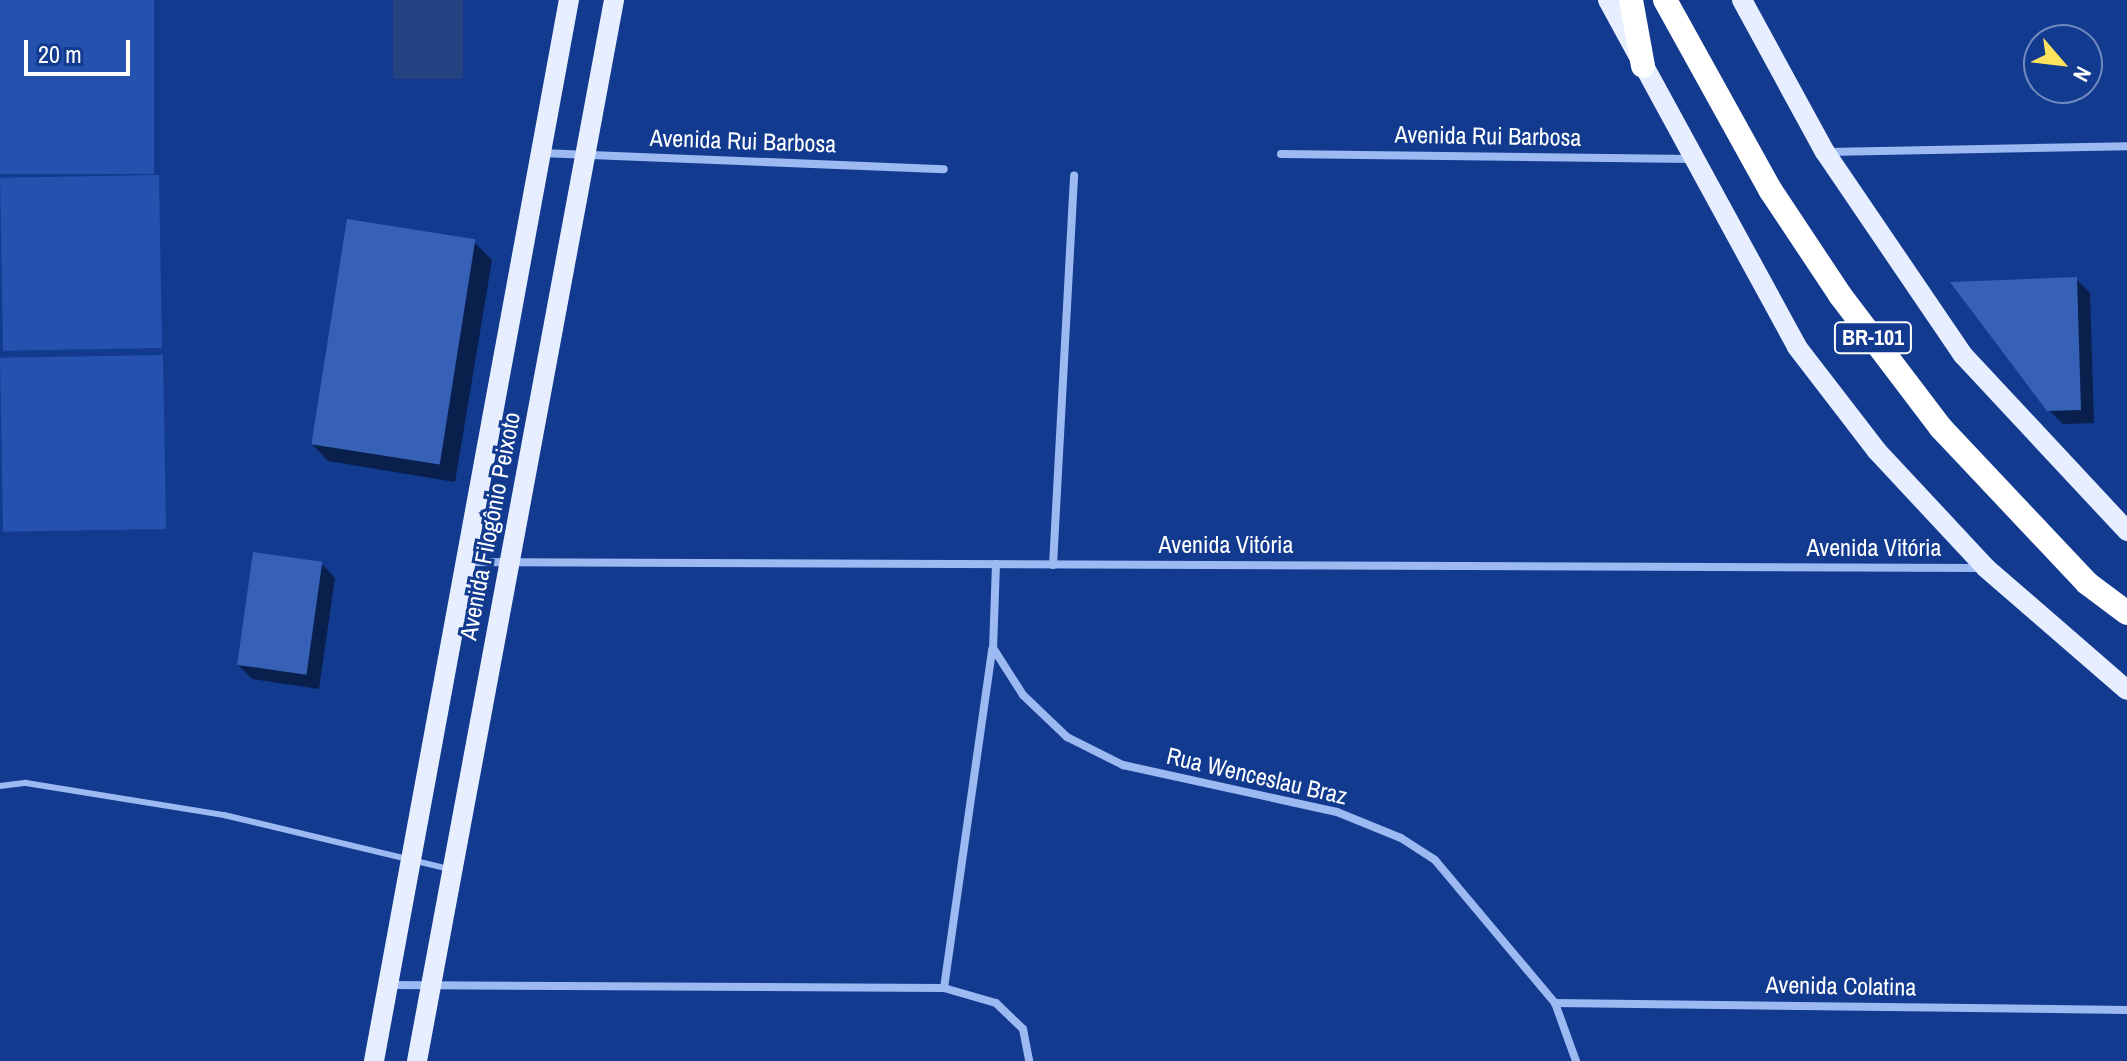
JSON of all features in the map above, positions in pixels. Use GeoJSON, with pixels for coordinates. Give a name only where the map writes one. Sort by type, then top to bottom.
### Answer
{"type":"FeatureCollection","features":[{"type":"Feature","properties":{"kind":"highway"},"geometry":{"type":"LineString","coordinates":[[1631,0],[1643,66]]}},
{"type":"Feature","properties":{"kind":"highway","name":"BR-101"},"geometry":{"type":"LineString","coordinates":[[1670,7],[1771,191],[1932,416],[2087,583],[2127,613]]}},
{"type":"Feature","properties":{"kind":"main road","name":"Avenida Filogônio Peixoto"},"geometry":{"type":"LineString","coordinates":[[374,1061],[569,0]]}},
{"type":"Feature","properties":{"kind":"main road","name":"Avenida Filogônio Peixoto"},"geometry":{"type":"LineString","coordinates":[[417,1061],[614,0]]}},
{"type":"Feature","properties":{"kind":"main road"},"geometry":{"type":"LineString","coordinates":[[1608,0],[1797,347],[1877,451],[1986,568],[2127,690]]}},
{"type":"Feature","properties":{"kind":"main road"},"geometry":{"type":"LineString","coordinates":[[1742,0],[1825,152],[1963,355],[2127,531]]}},
{"type":"Feature","properties":{"kind":"street"},"geometry":{"type":"LineString","coordinates":[[1825,152],[2127,146]]}},
{"type":"Feature","properties":{"kind":"street","name":"Avenida Rui Barbosa"},"geometry":{"type":"LineString","coordinates":[[541,153],[944,169]]}},
{"type":"Feature","properties":{"kind":"street","name":"Avenida Rui Barbosa"},"geometry":{"type":"LineString","coordinates":[[1281,154],[1694,159]]}},
{"type":"Feature","properties":{"kind":"street"},"geometry":{"type":"LineString","coordinates":[[1053,565],[1074,176]]}},
{"type":"Feature","properties":{"kind":"street","name":"Avenida Vitória"},"geometry":{"type":"LineString","coordinates":[[466,562],[1986,568]]}},
{"type":"Feature","properties":{"kind":"street"},"geometry":{"type":"LineString","coordinates":[[944,988],[993,648],[996,564]]}},
{"type":"Feature","properties":{"kind":"street","name":"Rua Wenceslau Braz"},"geometry":{"type":"LineString","coordinates":[[993,648],[1023,695],[1067,737],[1123,765],[1337,812],[1401,838],[1435,860],[1555,1003],[1576,1061]]}},
{"type":"Feature","properties":{"kind":"street"},"geometry":{"type":"LineString","coordinates":[[388,985],[944,988],[996,1003],[1023,1029],[1029,1059]]}},
{"type":"Feature","properties":{"kind":"street","name":"Avenida Colatina"},"geometry":{"type":"LineString","coordinates":[[1555,1003],[2127,1010]]}},
{"type":"Feature","properties":{"kind":"lane"},"geometry":{"type":"LineString","coordinates":[[0,786],[26,783],[224,815],[411,857],[453,870]]}},
{"type":"Feature","properties":{"kind":"shaded area"},"geometry":{"type":"Polygon","coordinates":[[[0,0],[154,0],[154,174],[0,174],[0,0]]]}},
{"type":"Feature","properties":{"kind":"shaded area"},"geometry":{"type":"Polygon","coordinates":[[[393,0],[463,0],[463,79],[393,79],[393,0]]]}},
{"type":"Feature","properties":{"kind":"shaded area"},"geometry":{"type":"Polygon","coordinates":[[[159,175],[162,348],[3,351],[0,178],[159,175]]]}},
{"type":"Feature","properties":{"kind":"shaded area"},"geometry":{"type":"Polygon","coordinates":[[[163,355],[166,529],[3,532],[0,358],[163,355]]]}},
{"type":"Feature","properties":{"kind":"building"},"geometry":{"type":"Polygon","coordinates":[[[347,219],[475,239],[440,465],[311,444],[347,219]]]}},
{"type":"Feature","properties":{"kind":"building"},"geometry":{"type":"Polygon","coordinates":[[[2077,277],[2081,410],[2047,411],[1950,282],[2077,277]]]}},
{"type":"Feature","properties":{"kind":"building"},"geometry":{"type":"Polygon","coordinates":[[[253,552],[322,562],[306,675],[237,665],[253,552]]]}}]}
